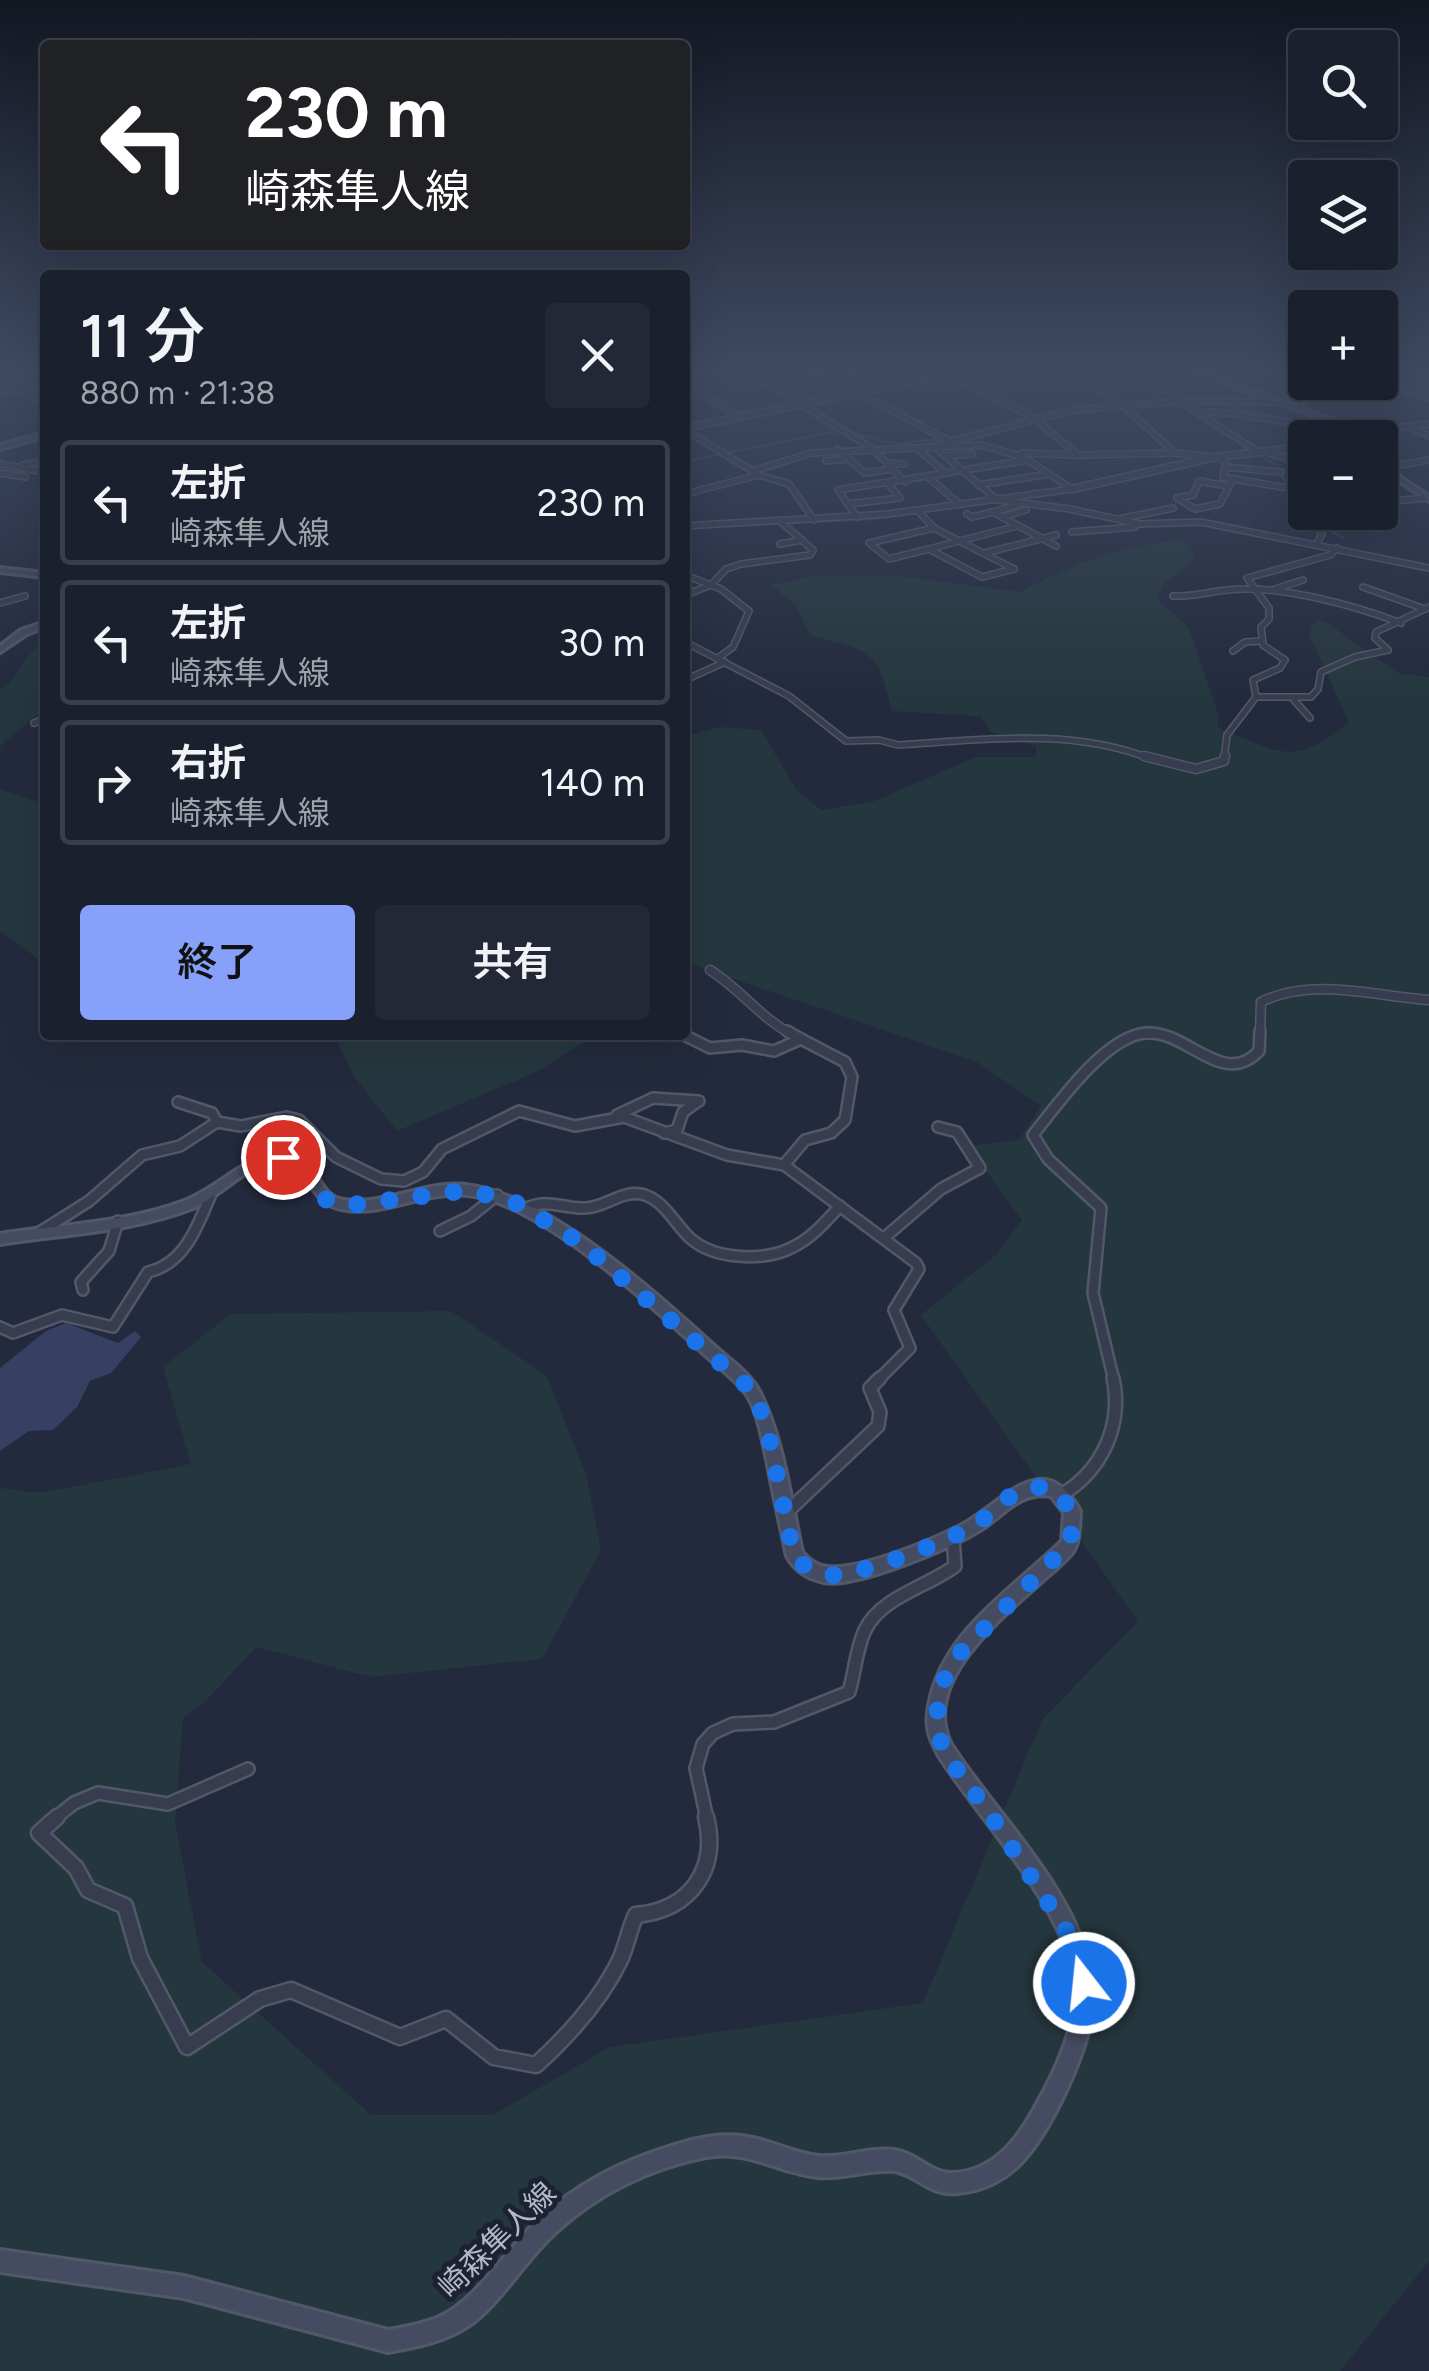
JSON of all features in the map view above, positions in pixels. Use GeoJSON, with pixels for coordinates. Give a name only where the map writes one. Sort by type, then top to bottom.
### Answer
{"type":"FeatureCollection","features":[{"type":"Feature","properties":{"kind":"main road"},"geometry":{"type":"LineString","coordinates":[[1399,479],[1428,502]]}},
{"type":"Feature","properties":{"kind":"main road"},"geometry":{"type":"LineString","coordinates":[[0,570],[40,574]]}},
{"type":"Feature","properties":{"kind":"main road"},"geometry":{"type":"LineString","coordinates":[[0,650],[24,632],[40,626]]}},
{"type":"Feature","properties":{"kind":"main road"},"geometry":{"type":"LineString","coordinates":[[0,1239],[160,1214],[211,1194],[258,1163],[283,1157],[306,1166],[322,1198],[344,1206],[450,1190],[498,1195],[581,1243],[752,1390],[763,1413],[794,1556],[810,1569],[828,1575],[869,1567],[953,1537],[976,1525],[1019,1491],[1046,1488],[1062,1495]]}},
{"type":"Feature","properties":{"kind":"main road","name":"崎森隼人線"},"geometry":{"type":"LineString","coordinates":[[0,2261],[184,2288],[388,2341],[446,2329],[476,2309],[536,2236],[568,2208],[595,2189],[673,2155],[730,2144],[816,2166],[838,2167],[868,2160],[905,2163],[940,2183],[992,2174],[1034,2130],[1050,2099],[1082,2017],[1084,1983],[1077,1947],[1058,1914],[946,1755],[935,1726],[936,1712],[953,1660],[1069,1544],[1072,1511],[1062,1495]]}},
{"type":"Feature","properties":{"kind":"street"},"geometry":{"type":"LineString","coordinates":[[690,493],[737,479]]}},
{"type":"Feature","properties":{"kind":"street"},"geometry":{"type":"LineString","coordinates":[[772,479],[792,486],[814,520]]}},
{"type":"Feature","properties":{"kind":"street"},"geometry":{"type":"LineString","coordinates":[[903,479],[906,482]]}},
{"type":"Feature","properties":{"kind":"street"},"geometry":{"type":"LineString","coordinates":[[857,517],[838,490],[921,479]]}},
{"type":"Feature","properties":{"kind":"street"},"geometry":{"type":"LineString","coordinates":[[930,479],[959,504]]}},
{"type":"Feature","properties":{"kind":"street"},"geometry":{"type":"LineString","coordinates":[[972,479],[992,498],[1020,505],[1070,508],[1140,524]]}},
{"type":"Feature","properties":{"kind":"street"},"geometry":{"type":"LineString","coordinates":[[978,484],[1017,479]]}},
{"type":"Feature","properties":{"kind":"street"},"geometry":{"type":"LineString","coordinates":[[1056,479],[1072,490]]}},
{"type":"Feature","properties":{"kind":"street"},"geometry":{"type":"LineString","coordinates":[[690,526],[919,513],[992,498],[1072,490],[1120,479]]}},
{"type":"Feature","properties":{"kind":"street"},"geometry":{"type":"LineString","coordinates":[[1229,479],[1288,488]]}},
{"type":"Feature","properties":{"kind":"street"},"geometry":{"type":"LineString","coordinates":[[1228,486],[1200,482],[1193,495],[1177,498],[1195,509],[1220,504],[1233,479]]}},
{"type":"Feature","properties":{"kind":"street"},"geometry":{"type":"LineString","coordinates":[[848,504],[900,498],[888,483]]}},
{"type":"Feature","properties":{"kind":"street"},"geometry":{"type":"LineString","coordinates":[[1261,483],[1264,494]]}},
{"type":"Feature","properties":{"kind":"street"},"geometry":{"type":"LineString","coordinates":[[1051,492],[1070,508]]}},
{"type":"Feature","properties":{"kind":"street"},"geometry":{"type":"LineString","coordinates":[[1398,500],[1428,502]]}},
{"type":"Feature","properties":{"kind":"street"},"geometry":{"type":"LineString","coordinates":[[977,516],[1020,505]]}},
{"type":"Feature","properties":{"kind":"street"},"geometry":{"type":"LineString","coordinates":[[1117,520],[1173,508]]}},
{"type":"Feature","properties":{"kind":"street"},"geometry":{"type":"LineString","coordinates":[[1002,517],[1026,510]]}},
{"type":"Feature","properties":{"kind":"street"},"geometry":{"type":"LineString","coordinates":[[993,512],[1056,546]]}},
{"type":"Feature","properties":{"kind":"street"},"geometry":{"type":"LineString","coordinates":[[919,513],[934,528],[1014,569],[982,576],[929,549]]}},
{"type":"Feature","properties":{"kind":"street"},"geometry":{"type":"LineString","coordinates":[[967,514],[988,522]]}},
{"type":"Feature","properties":{"kind":"street"},"geometry":{"type":"LineString","coordinates":[[839,520],[848,529]]}},
{"type":"Feature","properties":{"kind":"street"},"geometry":{"type":"LineString","coordinates":[[934,528],[869,543],[888,559],[962,542],[1025,520]]}},
{"type":"Feature","properties":{"kind":"street"},"geometry":{"type":"LineString","coordinates":[[1072,532],[1200,522],[1428,569]]}},
{"type":"Feature","properties":{"kind":"street"},"geometry":{"type":"LineString","coordinates":[[690,594],[712,584],[726,569],[741,564],[810,555],[813,550],[782,523]]}},
{"type":"Feature","properties":{"kind":"street"},"geometry":{"type":"LineString","coordinates":[[1317,544],[1322,534],[1320,530]]}},
{"type":"Feature","properties":{"kind":"street"},"geometry":{"type":"LineString","coordinates":[[985,553],[1056,535]]}},
{"type":"Feature","properties":{"kind":"street"},"geometry":{"type":"LineString","coordinates":[[780,544],[802,540]]}},
{"type":"Feature","properties":{"kind":"street"},"geometry":{"type":"LineString","coordinates":[[1262,642],[1268,608],[1247,578],[1330,555],[1337,548]]}},
{"type":"Feature","properties":{"kind":"street"},"geometry":{"type":"LineString","coordinates":[[690,577],[712,584],[749,612],[733,647],[721,660],[690,677]]}},
{"type":"Feature","properties":{"kind":"street"},"geometry":{"type":"LineString","coordinates":[[1268,591],[1303,580]]}},
{"type":"Feature","properties":{"kind":"street"},"geometry":{"type":"LineString","coordinates":[[1363,587],[1427,608]]}},
{"type":"Feature","properties":{"kind":"street"},"geometry":{"type":"LineString","coordinates":[[1173,596],[1200,598],[1216,592],[1268,591],[1321,602],[1345,602],[1401,623]]}},
{"type":"Feature","properties":{"kind":"street"},"geometry":{"type":"LineString","coordinates":[[1206,605],[1216,592]]}},
{"type":"Feature","properties":{"kind":"street"},"geometry":{"type":"LineString","coordinates":[[0,603],[25,596]]}},
{"type":"Feature","properties":{"kind":"street"},"geometry":{"type":"LineString","coordinates":[[690,644],[788,696],[846,740],[898,745],[1036,737],[1048,743],[1112,745],[1166,766],[1187,769],[1224,761],[1227,735],[1256,697],[1311,697],[1318,689],[1322,672],[1388,650],[1375,638],[1376,632],[1427,608]]}},
{"type":"Feature","properties":{"kind":"street"},"geometry":{"type":"LineString","coordinates":[[1233,651],[1245,642],[1262,642],[1285,660],[1280,668],[1253,680],[1256,697]]}},
{"type":"Feature","properties":{"kind":"street"},"geometry":{"type":"LineString","coordinates":[[1294,700],[1310,718]]}},
{"type":"Feature","properties":{"kind":"street"},"geometry":{"type":"LineString","coordinates":[[34,723],[40,720]]}},
{"type":"Feature","properties":{"kind":"street"},"geometry":{"type":"LineString","coordinates":[[710,970],[736,987],[768,1022],[846,1062],[851,1085],[844,1120],[839,1128],[805,1140],[784,1166]]}},
{"type":"Feature","properties":{"kind":"street"},"geometry":{"type":"LineString","coordinates":[[1062,1495],[1088,1480],[1107,1445],[1117,1418],[1117,1384],[1093,1294],[1101,1208],[1048,1159],[1033,1136],[1065,1094],[1129,1038],[1149,1032],[1214,1061],[1240,1064],[1255,1058],[1259,1051],[1261,1002],[1269,996],[1284,992],[1368,991],[1397,999],[1429,1000]]}},
{"type":"Feature","properties":{"kind":"street"},"geometry":{"type":"LineString","coordinates":[[690,1038],[710,1048],[731,1044],[774,1050],[801,1040]]}},
{"type":"Feature","properties":{"kind":"street"},"geometry":{"type":"LineString","coordinates":[[38,1233],[89,1201],[142,1155],[180,1146],[217,1122],[241,1126],[286,1118],[299,1120],[336,1157],[390,1182],[404,1181],[423,1172],[442,1149],[518,1111],[559,1123],[587,1126],[653,1098],[699,1101],[683,1112],[676,1130],[662,1133]]}},
{"type":"Feature","properties":{"kind":"street"},"geometry":{"type":"LineString","coordinates":[[178,1102],[212,1114],[217,1122]]}},
{"type":"Feature","properties":{"kind":"street"},"geometry":{"type":"LineString","coordinates":[[614,1116],[727,1155],[784,1166],[916,1263],[918,1270],[894,1310],[910,1348],[870,1388],[880,1412],[878,1426],[784,1515]]}},
{"type":"Feature","properties":{"kind":"street"},"geometry":{"type":"LineString","coordinates":[[884,1238],[941,1190],[980,1168],[957,1132],[938,1127]]}},
{"type":"Feature","properties":{"kind":"street"},"geometry":{"type":"LineString","coordinates":[[525,1210],[548,1200],[590,1208],[626,1193],[643,1194],[660,1205],[693,1241],[709,1251],[740,1256],[794,1247],[840,1206]]}},
{"type":"Feature","properties":{"kind":"street"},"geometry":{"type":"LineString","coordinates":[[0,1328],[14,1333],[52,1314],[73,1314],[113,1326],[148,1272],[168,1267],[186,1246],[211,1194]]}},
{"type":"Feature","properties":{"kind":"street"},"geometry":{"type":"LineString","coordinates":[[440,1231],[471,1216],[498,1195]]}},
{"type":"Feature","properties":{"kind":"street"},"geometry":{"type":"LineString","coordinates":[[84,1290],[81,1282],[112,1246],[118,1221]]}},
{"type":"Feature","properties":{"kind":"street"},"geometry":{"type":"LineString","coordinates":[[248,1769],[224,1776],[168,1804],[116,1790],[86,1794],[39,1833],[76,1868],[88,1890],[126,1906],[140,1958],[187,2047],[260,1999],[291,1990],[400,2036],[446,2019],[494,2057],[536,2065],[556,2048],[620,1958],[627,1930],[636,1915],[666,1910],[695,1886],[711,1837],[696,1778],[700,1749],[713,1733],[734,1721],[760,1726],[849,1692],[859,1646],[870,1620],[938,1582],[955,1566],[953,1537]]}},
{"type":"Feature","properties":{"kind":"shaded area"},"geometry":{"type":"Polygon","coordinates":[[[1184,539],[1196,558],[1166,582],[1157,598],[1189,629],[1219,716],[1217,727],[1256,744],[1285,752],[1299,751],[1314,746],[1349,722],[1309,635],[1311,625],[1323,620],[1400,674],[1429,677],[1429,2261],[1340,2371],[0,2371],[0,1488],[41,1493],[191,1464],[163,1367],[231,1314],[451,1311],[547,1376],[586,1475],[601,1550],[542,1659],[371,1677],[256,1647],[204,1703],[183,1718],[175,1822],[202,1962],[371,2115],[493,2115],[610,2047],[923,2003],[1042,1720],[1138,1621],[921,1315],[997,1254],[1022,1220],[968,1146],[1019,1140],[1041,1106],[977,1062],[690,964],[690,735],[718,727],[761,730],[797,791],[821,810],[875,801],[976,757],[1036,757],[1036,746],[991,732],[980,716],[892,711],[882,675],[869,656],[810,635],[796,605],[771,585],[820,575],[897,576],[1019,592],[1083,562],[1123,549],[1184,539]]]}},
{"type":"Feature","properties":{"kind":"shaded area"},"geometry":{"type":"Polygon","coordinates":[[[38,646],[40,712],[0,746],[0,689],[38,646]]]}},
{"type":"Feature","properties":{"kind":"shaded area"},"geometry":{"type":"Polygon","coordinates":[[[0,789],[40,802],[40,960],[0,931],[0,789]]]}},
{"type":"Feature","properties":{"kind":"shaded area"},"geometry":{"type":"Polygon","coordinates":[[[336,1040],[588,1040],[536,1072],[397,1131],[353,1075],[336,1040]]]}},
{"type":"Feature","properties":{"kind":"water"},"geometry":{"type":"Polygon","coordinates":[[[66,1323],[118,1343],[135,1331],[141,1337],[111,1373],[90,1381],[77,1407],[53,1430],[29,1431],[0,1451],[0,1368],[46,1331],[66,1323]]]}},
{"type":"Feature","properties":{"kind":"waterway"},"geometry":{"type":"LineString","coordinates":[[1283,479],[1286,486]]}},
{"type":"Feature","properties":{"kind":"waterway"},"geometry":{"type":"LineString","coordinates":[[1015,500],[1045,504]]}},
{"type":"Feature","properties":{"kind":"waterway"},"geometry":{"type":"LineString","coordinates":[[726,526],[870,519],[996,502]]}},
{"type":"Feature","properties":{"kind":"waterway"},"geometry":{"type":"LineString","coordinates":[[1152,526],[1172,525]]}},
{"type":"Feature","properties":{"kind":"waterway"},"geometry":{"type":"LineString","coordinates":[[1330,530],[1343,538]]}},
{"type":"Feature","properties":{"kind":"route"},"geometry":{"type":"LineString","coordinates":[[283,1157],[306,1166],[320,1194],[336,1204],[358,1205],[469,1190],[516,1203],[581,1243],[752,1390],[766,1423],[794,1556],[810,1569],[842,1575],[953,1537],[1028,1488],[1046,1488],[1062,1495],[1072,1511],[1069,1544],[953,1660],[942,1685],[935,1726],[946,1755],[1048,1898],[1077,1947],[1084,1983]]}}]}
